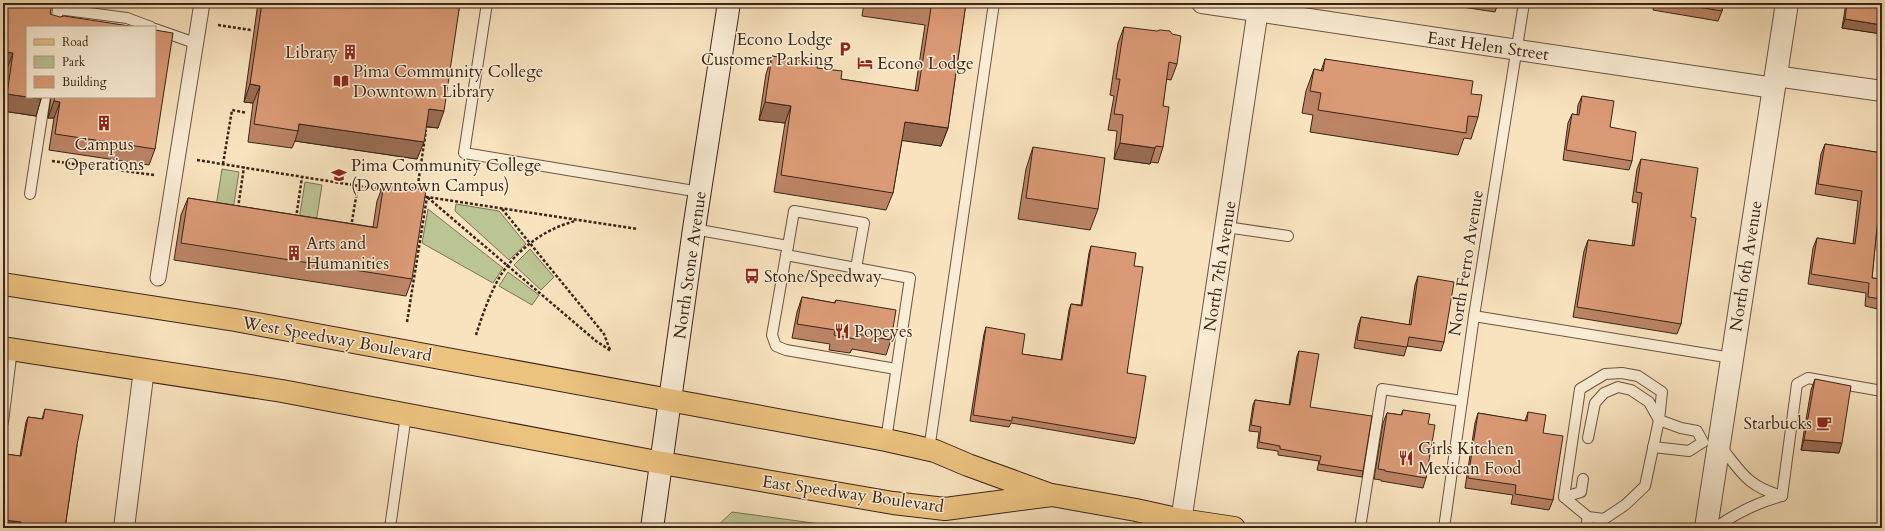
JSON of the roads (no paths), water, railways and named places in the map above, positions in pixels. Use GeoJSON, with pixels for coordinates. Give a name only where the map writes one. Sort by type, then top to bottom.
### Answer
{"type":"FeatureCollection","features":[{"type":"Feature","properties":{"kind":"main road","name":"North Stone Avenue"},"geometry":{"type":"LineString","coordinates":[[652,528],[694,228],[730,3]]}},
{"type":"Feature","properties":{"kind":"main road","name":"North 6th Avenue"},"geometry":{"type":"LineString","coordinates":[[1706,528],[1711,444],[1732,358],[1787,3]]}},
{"type":"Feature","properties":{"kind":"main road","name":"West Speedway Boulevard"},"geometry":{"type":"LineString","coordinates":[[3,284],[235,320],[670,400]]}},
{"type":"Feature","properties":{"kind":"main road"},"geometry":{"type":"LineString","coordinates":[[8,348],[282,391],[662,463]]}},
{"type":"Feature","properties":{"kind":"main road"},"geometry":{"type":"LineString","coordinates":[[670,400],[886,440],[929,450],[1052,495]]}},
{"type":"Feature","properties":{"kind":"main road","name":"East Speedway Boulevard"},"geometry":{"type":"LineString","coordinates":[[662,463],[893,504],[945,509],[1052,495],[1136,510],[1180,524],[1234,528]]}},
{"type":"Feature","properties":{"kind":"street"},"geometry":{"type":"LineString","coordinates":[[158,278],[202,3]]}},
{"type":"Feature","properties":{"kind":"street","name":"East Helen Street"},"geometry":{"type":"LineString","coordinates":[[1202,3],[1259,7],[1516,50],[1775,82],[1882,91]]}},
{"type":"Feature","properties":{"kind":"street","name":"North 7th Avenue"},"geometry":{"type":"LineString","coordinates":[[1180,524],[1259,7]]}},
{"type":"Feature","properties":{"kind":"street"},"geometry":{"type":"LineString","coordinates":[[124,528],[144,369]]}},
{"type":"Feature","properties":{"kind":"lane"},"geometry":{"type":"LineString","coordinates":[[487,3],[464,153],[700,192]]}},
{"type":"Feature","properties":{"kind":"lane"},"geometry":{"type":"LineString","coordinates":[[929,450],[994,3]]}},
{"type":"Feature","properties":{"kind":"lane","name":"North Ferro Avenue"},"geometry":{"type":"LineString","coordinates":[[1444,528],[1474,316],[1524,3]]}},
{"type":"Feature","properties":{"kind":"lane"},"geometry":{"type":"LineString","coordinates":[[55,26],[58,9],[127,18],[147,26]]}},
{"type":"Feature","properties":{"kind":"lane"},"geometry":{"type":"LineString","coordinates":[[156,29],[196,43]]}},
{"type":"Feature","properties":{"kind":"lane"},"geometry":{"type":"LineString","coordinates":[[30,194],[45,98]]}},
{"type":"Feature","properties":{"kind":"lane"},"geometry":{"type":"LineString","coordinates":[[856,268],[864,223],[794,211],[772,335],[776,346],[786,350],[896,369]]}},
{"type":"Feature","properties":{"kind":"lane"},"geometry":{"type":"LineString","coordinates":[[1226,227],[1288,236]]}},
{"type":"Feature","properties":{"kind":"lane"},"geometry":{"type":"LineString","coordinates":[[694,228],[856,268],[910,278],[886,440]]}},
{"type":"Feature","properties":{"kind":"lane"},"geometry":{"type":"LineString","coordinates":[[1474,316],[1732,358]]}},
{"type":"Feature","properties":{"kind":"lane"},"geometry":{"type":"LineString","coordinates":[[3,422],[8,348]]}},
{"type":"Feature","properties":{"kind":"lane"},"geometry":{"type":"LineString","coordinates":[[1622,373],[1638,376],[1662,392],[1645,486],[1604,524],[1588,518],[1564,497],[1580,389],[1605,374],[1622,373]]}},
{"type":"Feature","properties":{"kind":"lane"},"geometry":{"type":"LineString","coordinates":[[1782,496],[1797,384],[1808,378],[1882,391]]}},
{"type":"Feature","properties":{"kind":"lane"},"geometry":{"type":"LineString","coordinates":[[1588,438],[1595,403],[1604,393],[1618,387],[1631,390],[1649,402],[1658,420],[1681,428],[1697,431],[1749,482],[1767,492],[1782,496]]}},
{"type":"Feature","properties":{"kind":"lane"},"geometry":{"type":"LineString","coordinates":[[1360,528],[1382,389],[1462,401]]}},
{"type":"Feature","properties":{"kind":"lane"},"geometry":{"type":"LineString","coordinates":[[390,528],[406,415]]}},
{"type":"Feature","properties":{"kind":"lane"},"geometry":{"type":"LineString","coordinates":[[1653,447],[1689,451],[1711,444]]}},
{"type":"Feature","properties":{"kind":"lane"},"geometry":{"type":"LineString","coordinates":[[1564,497],[1581,492],[1583,479]]}},
{"type":"Feature","properties":{"kind":"lane"},"geometry":{"type":"LineString","coordinates":[[1715,528],[1736,513],[1765,501],[1782,496]]}},
{"type":"Feature","properties":{"kind":"lane"},"geometry":{"type":"LineString","coordinates":[[1586,528],[1588,518]]}},
{"type":"Feature","properties":{"kind":"place","name":"Econo Lodge Customer Parking"},"geometry":{"type":"Point","coordinates":[845,49]}},
{"type":"Feature","properties":{"kind":"place","name":"Library"},"geometry":{"type":"Point","coordinates":[350,52]}},
{"type":"Feature","properties":{"kind":"place","name":"Econo Lodge"},"geometry":{"type":"Point","coordinates":[865,63]}},
{"type":"Feature","properties":{"kind":"place","name":"Pima Community College Downtown Library"},"geometry":{"type":"Point","coordinates":[341,81]}},
{"type":"Feature","properties":{"kind":"place","name":"Campus Operations"},"geometry":{"type":"Point","coordinates":[104,123]}},
{"type":"Feature","properties":{"kind":"place","name":"Pima Community College (Downtown Campus)"},"geometry":{"type":"Point","coordinates":[339,175]}},
{"type":"Feature","properties":{"kind":"place","name":"Arts and Humanities"},"geometry":{"type":"Point","coordinates":[294,253]}},
{"type":"Feature","properties":{"kind":"place","name":"Stone/Speedway"},"geometry":{"type":"Point","coordinates":[752,276]}},
{"type":"Feature","properties":{"kind":"place","name":"Popeyes"},"geometry":{"type":"Point","coordinates":[842,331]}},
{"type":"Feature","properties":{"kind":"place","name":"Starbucks"},"geometry":{"type":"Point","coordinates":[1824,423]}},
{"type":"Feature","properties":{"kind":"place","name":"Girls Kitchen Mexican Food"},"geometry":{"type":"Point","coordinates":[1406,458]}}]}
